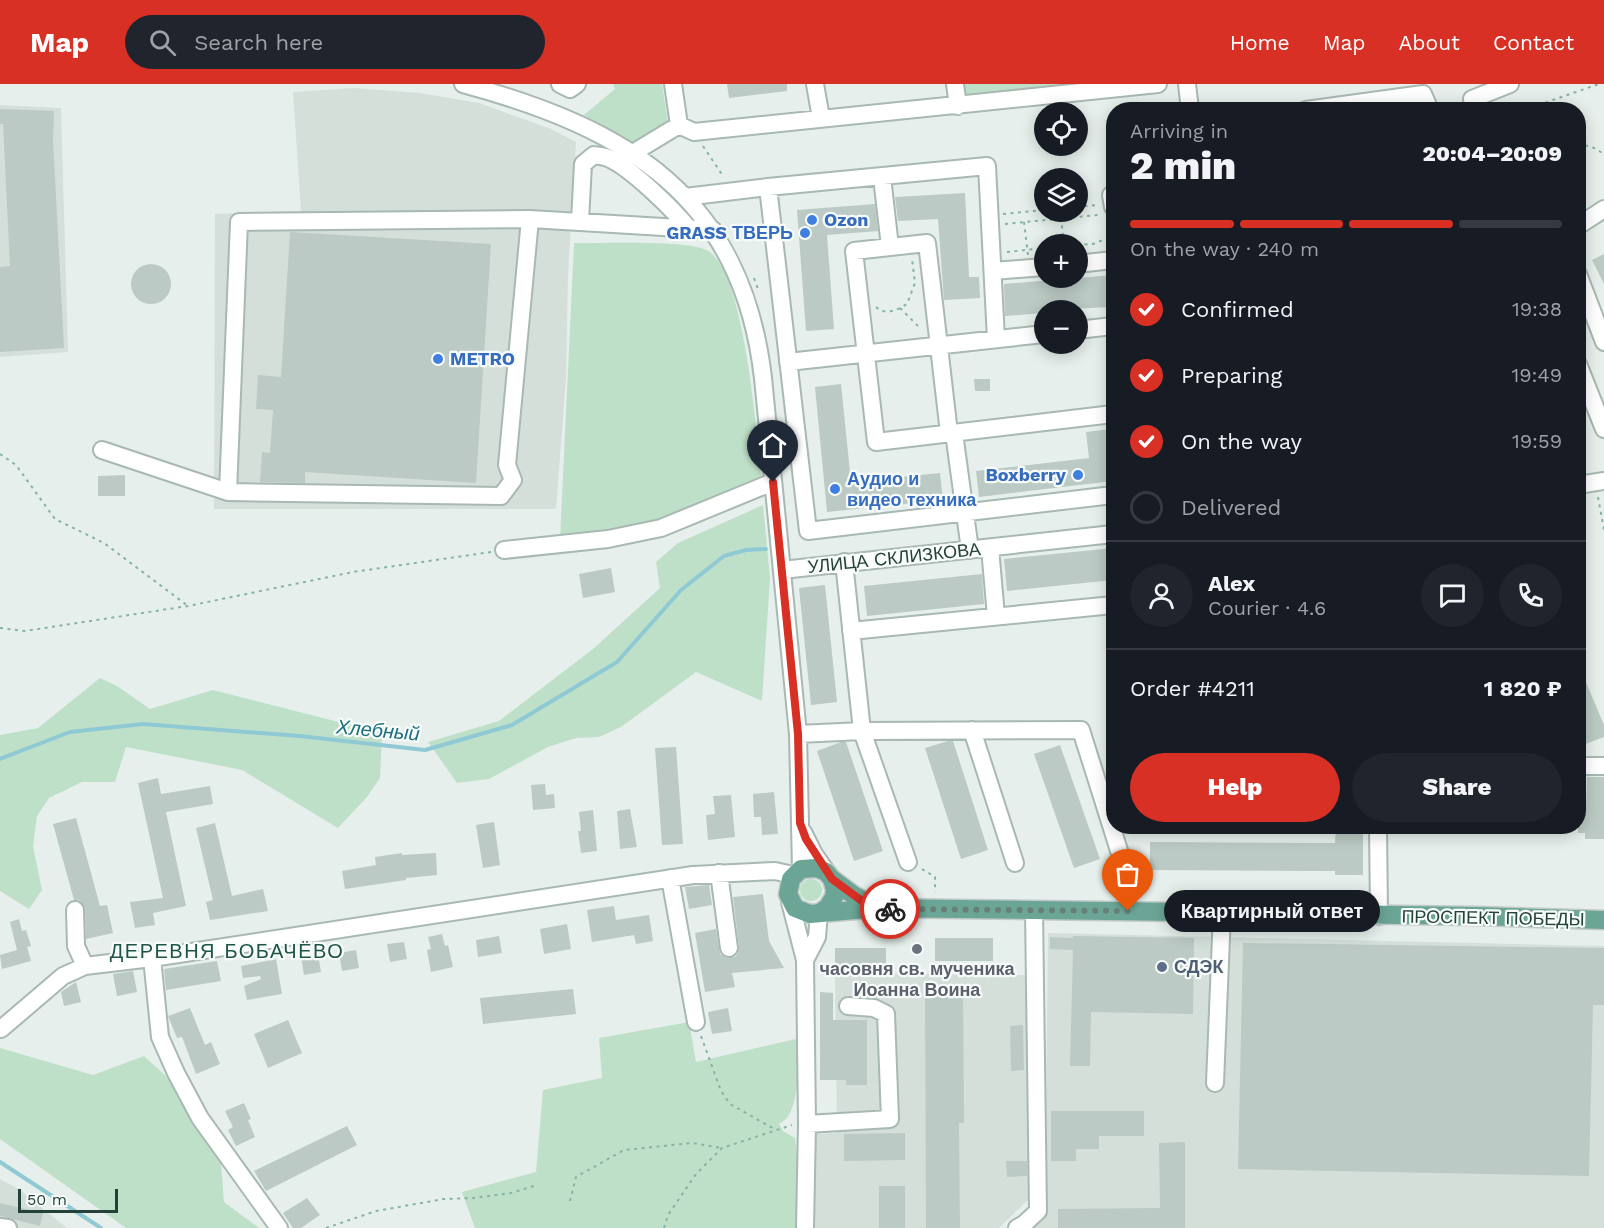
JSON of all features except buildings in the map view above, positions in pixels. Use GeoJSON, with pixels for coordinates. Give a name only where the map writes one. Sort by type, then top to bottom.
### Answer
{"type":"FeatureCollection","features":[{"type":"Feature","properties":{"kind":"main road","name":"ПРОСПЕКТ ПОБЕДЫ"},"geometry":{"type":"LineString","coordinates":[[797,872],[817,868],[852,894],[878,908]]}},
{"type":"Feature","properties":{"kind":"main road"},"geometry":{"type":"LineString","coordinates":[[790,902],[788,890],[797,872]]}},
{"type":"Feature","properties":{"kind":"main road"},"geometry":{"type":"LineString","coordinates":[[820,912],[828,907],[834,897],[835,886],[830,877]]}},
{"type":"Feature","properties":{"kind":"main road","name":"ПРОСПЕКТ ПОБЕДЫ"},"geometry":{"type":"LineString","coordinates":[[790,902],[802,912],[810,914],[878,908],[1604,920]]}},
{"type":"Feature","properties":{"kind":"street","name":"УЛИЦА СКЛИЗКОВА"},"geometry":{"type":"LineString","coordinates":[[463,84],[558,114],[589,128],[633,153],[685,197],[713,230],[739,281],[755,328],[762,363],[782,570],[1106,535]]}},
{"type":"Feature","properties":{"kind":"street"},"geometry":{"type":"LineString","coordinates":[[560,84],[570,89],[577,84]]}},
{"type":"Feature","properties":{"kind":"street"},"geometry":{"type":"LineString","coordinates":[[673,84],[687,128]]}},
{"type":"Feature","properties":{"kind":"street"},"geometry":{"type":"LineString","coordinates":[[815,84],[821,118]]}},
{"type":"Feature","properties":{"kind":"street"},"geometry":{"type":"LineString","coordinates":[[955,84],[958,106]]}},
{"type":"Feature","properties":{"kind":"street"},"geometry":{"type":"LineString","coordinates":[[633,153],[687,128],[958,106],[1153,84]]}},
{"type":"Feature","properties":{"kind":"street"},"geometry":{"type":"LineString","coordinates":[[1187,84],[1189,102]]}},
{"type":"Feature","properties":{"kind":"street"},"geometry":{"type":"LineString","coordinates":[[1471,98],[1510,84]]}},
{"type":"Feature","properties":{"kind":"street"},"geometry":{"type":"LineString","coordinates":[[1364,102],[1423,94],[1426,102]]}},
{"type":"Feature","properties":{"kind":"street"},"geometry":{"type":"LineString","coordinates":[[580,221],[583,164],[594,156],[608,158],[625,169],[654,193],[689,229]]}},
{"type":"Feature","properties":{"kind":"street"},"geometry":{"type":"LineString","coordinates":[[685,197],[987,166],[994,220],[992,254],[996,339]]}},
{"type":"Feature","properties":{"kind":"street"},"geometry":{"type":"LineString","coordinates":[[882,177],[890,247]]}},
{"type":"Feature","properties":{"kind":"street"},"geometry":{"type":"LineString","coordinates":[[768,187],[808,531],[1106,496]]}},
{"type":"Feature","properties":{"kind":"street"},"geometry":{"type":"LineString","coordinates":[[1586,220],[1604,208]]}},
{"type":"Feature","properties":{"kind":"street"},"geometry":{"type":"LineString","coordinates":[[228,492],[239,222],[530,219],[713,230]]}},
{"type":"Feature","properties":{"kind":"street"},"geometry":{"type":"LineString","coordinates":[[102,450],[228,492],[501,496],[513,480],[507,465],[530,219]]}},
{"type":"Feature","properties":{"kind":"street"},"geometry":{"type":"LineString","coordinates":[[970,550],[951,433],[927,243],[854,251],[876,442],[951,433],[1106,415]]}},
{"type":"Feature","properties":{"kind":"street"},"geometry":{"type":"LineString","coordinates":[[1088,263],[1106,261]]}},
{"type":"Feature","properties":{"kind":"street"},"geometry":{"type":"LineString","coordinates":[[993,272],[1034,268]]}},
{"type":"Feature","properties":{"kind":"street"},"geometry":{"type":"LineString","coordinates":[[1586,295],[1604,342]]}},
{"type":"Feature","properties":{"kind":"street"},"geometry":{"type":"LineString","coordinates":[[1088,329],[1106,327]]}},
{"type":"Feature","properties":{"kind":"street"},"geometry":{"type":"LineString","coordinates":[[788,362],[1034,335]]}},
{"type":"Feature","properties":{"kind":"street"},"geometry":{"type":"LineString","coordinates":[[1586,384],[1604,429]]}},
{"type":"Feature","properties":{"kind":"street"},"geometry":{"type":"LineString","coordinates":[[504,550],[608,538],[661,528],[773,482]]}},
{"type":"Feature","properties":{"kind":"street"},"geometry":{"type":"LineString","coordinates":[[1586,487],[1601,490]]}},
{"type":"Feature","properties":{"kind":"street"},"geometry":{"type":"LineString","coordinates":[[990,548],[996,616]]}},
{"type":"Feature","properties":{"kind":"street"},"geometry":{"type":"LineString","coordinates":[[844,562],[862,731],[908,862]]}},
{"type":"Feature","properties":{"kind":"street"},"geometry":{"type":"LineString","coordinates":[[1,1029],[63,975],[85,966],[152,958],[670,878],[719,873],[797,872],[800,823],[798,734],[782,570]]}},
{"type":"Feature","properties":{"kind":"street"},"geometry":{"type":"LineString","coordinates":[[851,631],[1106,606]]}},
{"type":"Feature","properties":{"kind":"street"},"geometry":{"type":"LineString","coordinates":[[972,730],[1015,863]]}},
{"type":"Feature","properties":{"kind":"street"},"geometry":{"type":"LineString","coordinates":[[798,734],[862,731],[1081,730],[1106,792]]}},
{"type":"Feature","properties":{"kind":"street"},"geometry":{"type":"LineString","coordinates":[[1586,766],[1604,766]]}},
{"type":"Feature","properties":{"kind":"street"},"geometry":{"type":"LineString","coordinates":[[800,823],[806,839],[830,877]]}},
{"type":"Feature","properties":{"kind":"street"},"geometry":{"type":"LineString","coordinates":[[1116,834],[1122,860]]}},
{"type":"Feature","properties":{"kind":"street"},"geometry":{"type":"LineString","coordinates":[[1378,834],[1379,916]]}},
{"type":"Feature","properties":{"kind":"street"},"geometry":{"type":"LineString","coordinates":[[719,873],[729,948]]}},
{"type":"Feature","properties":{"kind":"street"},"geometry":{"type":"LineString","coordinates":[[670,878],[696,1022]]}},
{"type":"Feature","properties":{"kind":"street"},"geometry":{"type":"LineString","coordinates":[[790,902],[805,960],[807,1124],[805,1228]]}},
{"type":"Feature","properties":{"kind":"street"},"geometry":{"type":"LineString","coordinates":[[75,910],[76,946],[85,966]]}},
{"type":"Feature","properties":{"kind":"street"},"geometry":{"type":"LineString","coordinates":[[1017,1228],[1038,1211],[1034,910]]}},
{"type":"Feature","properties":{"kind":"street"},"geometry":{"type":"LineString","coordinates":[[805,960],[817,937],[820,912]]}},
{"type":"Feature","properties":{"kind":"street"},"geometry":{"type":"LineString","coordinates":[[1215,1083],[1222,913]]}},
{"type":"Feature","properties":{"kind":"street"},"geometry":{"type":"LineString","coordinates":[[152,958],[160,1037],[176,1073],[200,1118],[279,1228]]}},
{"type":"Feature","properties":{"kind":"street"},"geometry":{"type":"LineString","coordinates":[[807,1124],[890,1119],[886,1014],[874,1008],[848,1006]]}},
{"type":"Feature","properties":{"kind":"street"},"geometry":{"type":"LineString","coordinates":[[1,1228],[8,1228]]}},
{"type":"Feature","properties":{"kind":"path"},"geometry":{"type":"LineString","coordinates":[[1547,102],[1599,84]]}},
{"type":"Feature","properties":{"kind":"path"},"geometry":{"type":"LineString","coordinates":[[687,128],[733,191]]}},
{"type":"Feature","properties":{"kind":"path"},"geometry":{"type":"LineString","coordinates":[[1586,146],[1604,154]]}},
{"type":"Feature","properties":{"kind":"path"},"geometry":{"type":"LineString","coordinates":[[1088,205],[1106,202]]}},
{"type":"Feature","properties":{"kind":"path"},"geometry":{"type":"LineString","coordinates":[[994,220],[1034,212]]}},
{"type":"Feature","properties":{"kind":"path"},"geometry":{"type":"LineString","coordinates":[[1088,216],[1098,215]]}},
{"type":"Feature","properties":{"kind":"path"},"geometry":{"type":"LineString","coordinates":[[994,220],[1034,221]]}},
{"type":"Feature","properties":{"kind":"path"},"geometry":{"type":"LineString","coordinates":[[1024,222],[1027,250],[1034,263]]}},
{"type":"Feature","properties":{"kind":"path"},"geometry":{"type":"LineString","coordinates":[[1088,244],[1106,239]]}},
{"type":"Feature","properties":{"kind":"path"},"geometry":{"type":"LineString","coordinates":[[992,254],[1034,249]]}},
{"type":"Feature","properties":{"kind":"path"},"geometry":{"type":"LineString","coordinates":[[872,303],[879,310],[894,312],[907,304],[915,283],[912,258]]}},
{"type":"Feature","properties":{"kind":"path"},"geometry":{"type":"LineString","coordinates":[[752,272],[761,300]]}},
{"type":"Feature","properties":{"kind":"path"},"geometry":{"type":"LineString","coordinates":[[900,308],[939,345]]}},
{"type":"Feature","properties":{"kind":"path"},"geometry":{"type":"LineString","coordinates":[[0,453],[16,465],[56,519],[104,543],[188,606]]}},
{"type":"Feature","properties":{"kind":"path"},"geometry":{"type":"LineString","coordinates":[[1601,490],[1604,530]]}},
{"type":"Feature","properties":{"kind":"path"},"geometry":{"type":"LineString","coordinates":[[0,628],[25,631],[188,606],[353,572],[504,550]]}},
{"type":"Feature","properties":{"kind":"path"},"geometry":{"type":"LineString","coordinates":[[908,862],[935,877],[935,891]]}},
{"type":"Feature","properties":{"kind":"path"},"geometry":{"type":"LineString","coordinates":[[696,1022],[721,1091],[730,1104],[776,1130]]}},
{"type":"Feature","properties":{"kind":"path"},"geometry":{"type":"LineString","coordinates":[[570,1201],[576,1177],[624,1150],[692,1143],[722,1148],[791,1125],[807,1124]]}},
{"type":"Feature","properties":{"kind":"path"},"geometry":{"type":"LineString","coordinates":[[664,1228],[668,1215],[696,1174],[722,1148]]}},
{"type":"Feature","properties":{"kind":"path"},"geometry":{"type":"LineString","coordinates":[[326,1228],[376,1211],[444,1199],[511,1193],[534,1186]]}},
{"type":"Feature","properties":{"kind":"shaded area"},"geometry":{"type":"Polygon","coordinates":[[[353,88],[420,93],[479,103],[551,129],[576,142],[568,275],[566,378],[556,509],[214,509],[215,214],[301,211],[293,92],[353,88]]]}},
{"type":"Feature","properties":{"kind":"shaded area"},"geometry":{"type":"Polygon","coordinates":[[[0,105],[61,108],[68,352],[0,357],[0,105]]]}},
{"type":"Feature","properties":{"kind":"shaded area"},"geometry":{"type":"Polygon","coordinates":[[[1048,933],[1604,946],[1604,1228],[1027,1228],[1045,1218],[1048,933]]]}},
{"type":"Feature","properties":{"kind":"shaded area"},"geometry":{"type":"Polygon","coordinates":[[[835,973],[1027,975],[1033,1195],[999,1228],[813,1228],[813,1134],[837,1133],[835,973]]]}},
{"type":"Feature","properties":{"kind":"shaded area"},"geometry":{"type":"Polygon","coordinates":[[[0,1179],[17,1188],[67,1228],[0,1228],[0,1179]]]}},
{"type":"Feature","properties":{"kind":"green space"},"geometry":{"type":"Polygon","coordinates":[[[613,84],[662,84],[668,123],[642,142],[632,144],[584,115],[615,89],[613,84]]]}},
{"type":"Feature","properties":{"kind":"green space"},"geometry":{"type":"Polygon","coordinates":[[[963,84],[1079,84],[965,100],[963,84]]]}},
{"type":"Feature","properties":{"kind":"green space"},"geometry":{"type":"Polygon","coordinates":[[[574,243],[685,245],[710,252],[722,268],[741,324],[762,481],[656,524],[560,540],[574,243]]]}},
{"type":"Feature","properties":{"kind":"green space"},"geometry":{"type":"Polygon","coordinates":[[[763,505],[770,578],[762,701],[696,672],[621,727],[599,737],[576,738],[548,747],[489,779],[457,783],[428,742],[499,721],[593,649],[660,588],[656,562],[678,543],[763,505]]]}},
{"type":"Feature","properties":{"kind":"green space"},"geometry":{"type":"Polygon","coordinates":[[[100,678],[117,686],[150,709],[213,690],[382,733],[380,778],[367,797],[338,828],[242,770],[126,747],[115,782],[82,782],[49,798],[37,816],[33,846],[42,890],[29,909],[0,891],[0,735],[38,728],[100,678]]]}},
{"type":"Feature","properties":{"kind":"green space"},"geometry":{"type":"Polygon","coordinates":[[[811,879],[819,882],[822,890],[819,898],[811,901],[803,898],[800,890],[803,882],[811,879]]]}},
{"type":"Feature","properties":{"kind":"green space"},"geometry":{"type":"Polygon","coordinates":[[[689,1022],[696,1062],[800,1038],[798,1080],[794,1102],[787,1118],[779,1124],[783,1131],[795,1138],[801,1184],[800,1228],[475,1228],[462,1192],[536,1172],[543,1090],[602,1078],[599,1038],[689,1022]]]}},
{"type":"Feature","properties":{"kind":"green space"},"geometry":{"type":"Polygon","coordinates":[[[0,1048],[93,1075],[144,1056],[166,1076],[221,1163],[224,1202],[259,1228],[126,1228],[0,1139],[0,1048]]]}},
{"type":"Feature","properties":{"kind":"waterway","name":"Хлебный"},"geometry":{"type":"LineString","coordinates":[[0,759],[70,732],[143,724],[300,736],[425,750],[512,725],[617,662],[681,590],[724,556],[746,550],[766,549]]}},
{"type":"Feature","properties":{"kind":"waterway"},"geometry":{"type":"LineString","coordinates":[[0,1162],[101,1228]]}},
{"type":"Feature","properties":{"kind":"way so far"},"geometry":{"type":"LineString","coordinates":[[890,909],[1128,911]]}},
{"type":"Feature","properties":{"kind":"place","name":"Ozon"},"geometry":{"type":"Point","coordinates":[812,220]}},
{"type":"Feature","properties":{"kind":"place","name":"GRASS ТВЕРЬ"},"geometry":{"type":"Point","coordinates":[805,233]}},
{"type":"Feature","properties":{"kind":"place","name":"METRO"},"geometry":{"type":"Point","coordinates":[438,359]}},
{"type":"Feature","properties":{"kind":"place","name":"Boxberry"},"geometry":{"type":"Point","coordinates":[1078,475]}},
{"type":"Feature","properties":{"kind":"place","name":"Аудио и видео техника"},"geometry":{"type":"Point","coordinates":[835,489]}},
{"type":"Feature","properties":{"kind":"place","name":"Квартирный ответ"},"geometry":{"type":"Point","coordinates":[1128,911]}},
{"type":"Feature","properties":{"kind":"place","name":"часовня св. мученика Иоанна Воина"},"geometry":{"type":"Point","coordinates":[917,949]}},
{"type":"Feature","properties":{"kind":"place","name":"СДЭК"},"geometry":{"type":"Point","coordinates":[1162,967]}},
{"type":"Feature","properties":{"kind":"district","name":"ДЕРЕВНЯ БОБАЧЁВО"},"geometry":{"type":"Point","coordinates":[227,951]}},
{"type":"Feature","properties":{"kind":"route"},"geometry":{"type":"LineString","coordinates":[[773,482],[798,734],[800,823],[814,854],[832,879],[862,901],[878,908],[890,909]]}}]}
